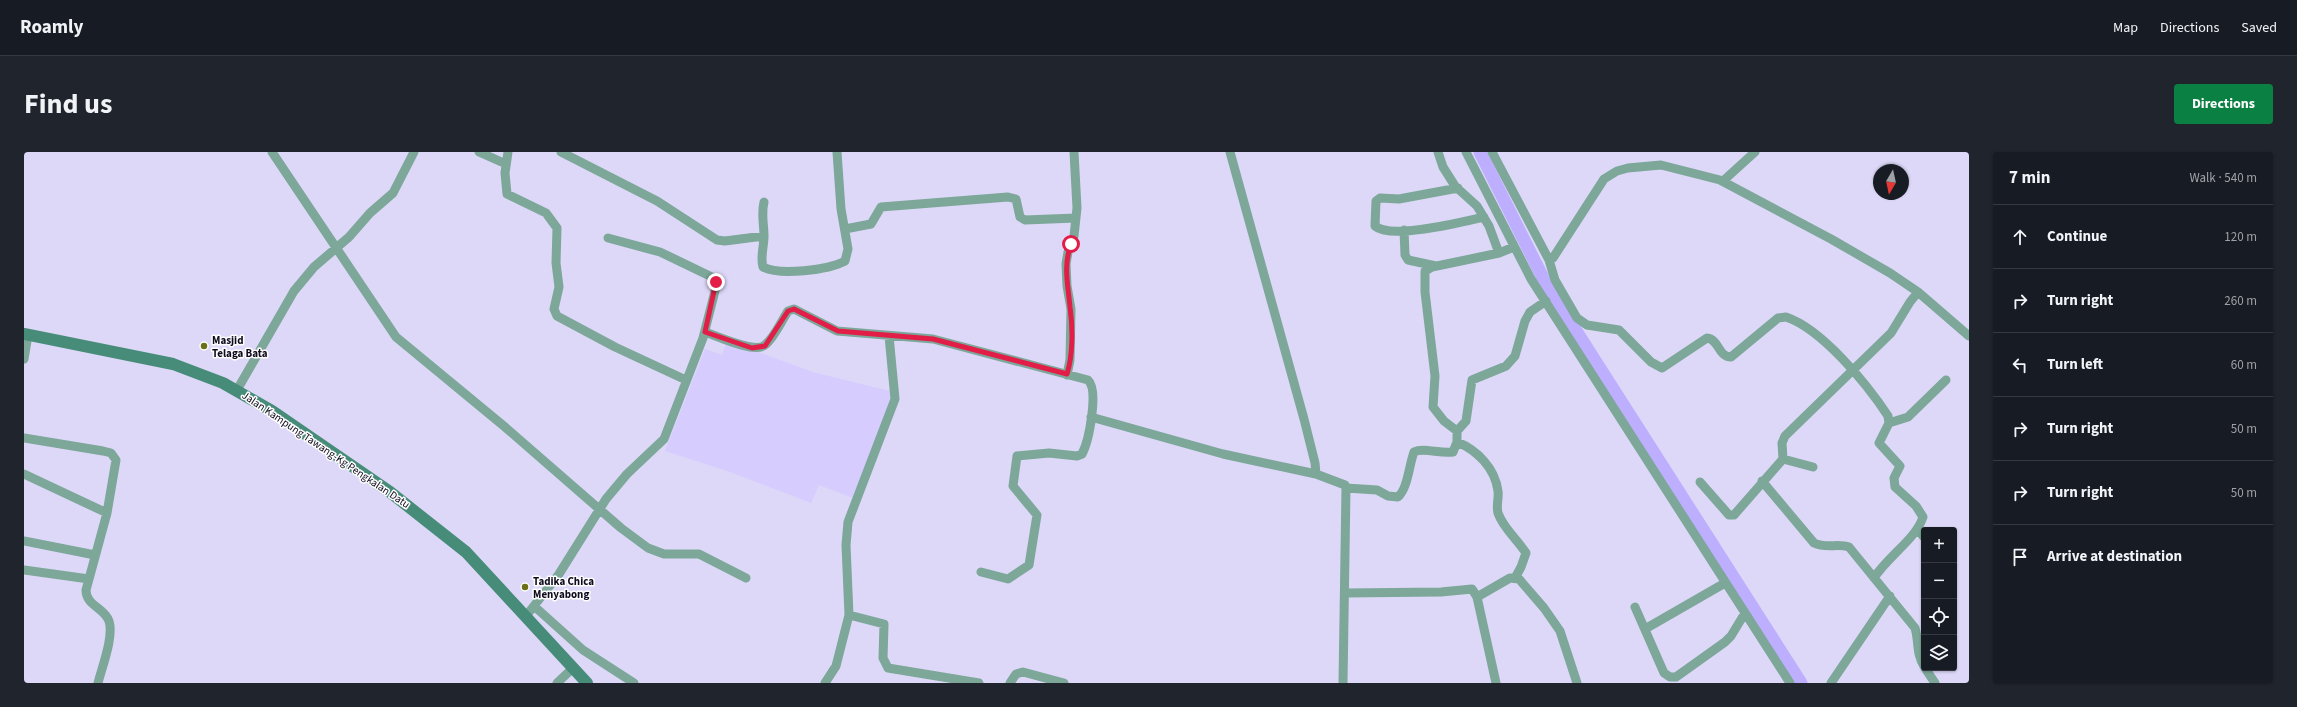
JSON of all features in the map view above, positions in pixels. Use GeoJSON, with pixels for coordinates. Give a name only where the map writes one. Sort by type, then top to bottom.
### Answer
{"type":"FeatureCollection","features":[{"type":"Feature","properties":{"kind":"street"},"geometry":{"type":"LineString","coordinates":[[272,152],[396,337],[505,427],[621,528],[657,552],[664,554],[699,554],[746,578]]}},
{"type":"Feature","properties":{"kind":"street"},"geometry":{"type":"LineString","coordinates":[[237,390],[294,291],[314,267],[337,248],[393,193],[414,152]]}},
{"type":"Feature","properties":{"kind":"street"},"geometry":{"type":"LineString","coordinates":[[479,152],[506,164]]}},
{"type":"Feature","properties":{"kind":"street"},"geometry":{"type":"LineString","coordinates":[[508,152],[506,164],[507,194],[546,213],[557,228],[556,263],[558,287],[554,309],[557,316],[615,347],[686,380]]}},
{"type":"Feature","properties":{"kind":"street"},"geometry":{"type":"LineString","coordinates":[[561,152],[657,200],[718,240],[725,241],[764,236]]}},
{"type":"Feature","properties":{"kind":"street"},"geometry":{"type":"LineString","coordinates":[[764,202],[761,221],[764,236],[761,261],[763,267],[769,270],[829,268],[844,261],[848,249],[837,152]]}},
{"type":"Feature","properties":{"kind":"street"},"geometry":{"type":"LineString","coordinates":[[1067,374],[1070,360],[1071,309],[1067,286],[1066,264],[1068,252],[1074,236],[1076,218],[1074,152]]}},
{"type":"Feature","properties":{"kind":"street"},"geometry":{"type":"LineString","coordinates":[[1230,152],[1304,419],[1315,463],[1316,474]]}},
{"type":"Feature","properties":{"kind":"street"},"geometry":{"type":"LineString","coordinates":[[1438,152],[1443,167],[1458,188],[1469,196],[1484,217],[1499,253]]}},
{"type":"Feature","properties":{"kind":"street"},"geometry":{"type":"LineString","coordinates":[[1466,152],[1514,247],[1546,301],[1790,683]]}},
{"type":"Feature","properties":{"kind":"street"},"geometry":{"type":"LineString","coordinates":[[1492,152],[1549,260],[1555,280],[1579,322],[1587,325],[1618,330],[1660,368],[1664,367],[1707,338],[1713,340],[1723,355],[1730,357],[1782,316],[1790,318],[1827,344],[1852,371],[1888,416],[1889,423],[1879,443],[1900,466],[1894,478],[1895,487],[1922,512],[1924,517],[1917,529],[1883,564],[1874,578]]}},
{"type":"Feature","properties":{"kind":"street"},"geometry":{"type":"LineString","coordinates":[[1723,181],[1755,152]]}},
{"type":"Feature","properties":{"kind":"street"},"geometry":{"type":"LineString","coordinates":[[1549,260],[1553,258],[1604,179],[1617,171],[1661,165],[1723,181],[1831,239],[1890,273],[1918,292],[1969,336]]}},
{"type":"Feature","properties":{"kind":"street"},"geometry":{"type":"LineString","coordinates":[[1458,188],[1398,199],[1380,198],[1376,201],[1375,226],[1380,230],[1435,228],[1484,217]]}},
{"type":"Feature","properties":{"kind":"street"},"geometry":{"type":"LineString","coordinates":[[845,229],[872,224],[881,207],[1008,197],[1016,199],[1020,217],[1025,220],[1076,218]]}},
{"type":"Feature","properties":{"kind":"street"},"geometry":{"type":"LineString","coordinates":[[1404,230],[1405,255],[1408,260],[1436,266]]}},
{"type":"Feature","properties":{"kind":"street"},"geometry":{"type":"LineString","coordinates":[[526,616],[559,574],[599,510],[627,474],[664,439],[705,332],[716,287],[714,278],[660,252],[608,238]]}},
{"type":"Feature","properties":{"kind":"street"},"geometry":{"type":"LineString","coordinates":[[1091,417],[1223,454],[1316,474],[1344,485],[1346,488],[1377,490],[1388,496],[1398,497],[1404,492],[1408,467],[1414,452],[1419,449],[1443,454],[1453,452],[1457,442],[1456,431],[1444,421],[1433,407],[1434,363],[1424,281],[1426,271],[1436,266],[1499,253],[1514,247]]}},
{"type":"Feature","properties":{"kind":"street"},"geometry":{"type":"LineString","coordinates":[[1700,482],[1729,515],[1734,515],[1762,481],[1783,459],[1782,443],[1785,436],[1891,333],[1918,292]]}},
{"type":"Feature","properties":{"kind":"street"},"geometry":{"type":"LineString","coordinates":[[1456,431],[1466,421],[1472,380],[1506,366],[1515,356],[1527,316],[1530,312],[1546,301]]}},
{"type":"Feature","properties":{"kind":"street"},"geometry":{"type":"LineString","coordinates":[[705,332],[752,348],[761,348],[768,342],[788,311],[794,309],[838,331],[933,339],[1088,380],[1092,384],[1091,417],[1085,448],[1082,454],[1077,456],[1049,453],[1017,456],[1013,486],[1037,515],[1031,559],[1024,570],[1008,579],[982,572]]}},
{"type":"Feature","properties":{"kind":"street"},"geometry":{"type":"LineString","coordinates":[[24,359],[26,335]]}},
{"type":"Feature","properties":{"kind":"street","name":"Jalan Kampung Tawang-Kg Pengkalan Datu"},"geometry":{"type":"LineString","coordinates":[[26,335],[174,364],[198,372],[237,390],[272,411],[390,492],[480,564],[587,683]]}},
{"type":"Feature","properties":{"kind":"street"},"geometry":{"type":"LineString","coordinates":[[824,683],[836,666],[848,615],[846,545],[848,522],[895,399],[889,336]]}},
{"type":"Feature","properties":{"kind":"street"},"geometry":{"type":"LineString","coordinates":[[1889,423],[1908,417],[1946,380]]}},
{"type":"Feature","properties":{"kind":"street"},"geometry":{"type":"LineString","coordinates":[[24,438],[65,443],[111,453],[115,457],[117,464],[107,513],[89,579],[86,597],[89,602],[104,612],[110,628],[98,683]]}},
{"type":"Feature","properties":{"kind":"street"},"geometry":{"type":"LineString","coordinates":[[1457,442],[1470,447],[1481,457],[1497,481],[1499,493],[1498,512],[1506,528],[1518,540],[1526,553],[1515,578]]}},
{"type":"Feature","properties":{"kind":"street"},"geometry":{"type":"LineString","coordinates":[[1783,459],[1813,467]]}},
{"type":"Feature","properties":{"kind":"street"},"geometry":{"type":"LineString","coordinates":[[24,474],[107,513]]}},
{"type":"Feature","properties":{"kind":"street"},"geometry":{"type":"LineString","coordinates":[[1762,481],[1814,543],[1824,547],[1842,545],[1849,547],[1915,628],[1918,654],[1921,660]]}},
{"type":"Feature","properties":{"kind":"street"},"geometry":{"type":"LineString","coordinates":[[1343,683],[1346,488]]}},
{"type":"Feature","properties":{"kind":"street"},"geometry":{"type":"LineString","coordinates":[[1917,529],[1921,534]]}},
{"type":"Feature","properties":{"kind":"street"},"geometry":{"type":"LineString","coordinates":[[24,541],[96,555]]}},
{"type":"Feature","properties":{"kind":"street"},"geometry":{"type":"LineString","coordinates":[[24,570],[89,579]]}},
{"type":"Feature","properties":{"kind":"street"},"geometry":{"type":"LineString","coordinates":[[1477,597],[1510,578],[1519,579],[1544,608],[1560,631],[1577,683]]}},
{"type":"Feature","properties":{"kind":"street"},"geometry":{"type":"LineString","coordinates":[[1645,629],[1725,583]]}},
{"type":"Feature","properties":{"kind":"street"},"geometry":{"type":"LineString","coordinates":[[1345,593],[1441,592],[1467,588],[1472,589],[1477,597],[1496,683]]}},
{"type":"Feature","properties":{"kind":"street"},"geometry":{"type":"LineString","coordinates":[[1831,683],[1890,596]]}},
{"type":"Feature","properties":{"kind":"street"},"geometry":{"type":"LineString","coordinates":[[534,606],[583,650],[634,683]]}},
{"type":"Feature","properties":{"kind":"street"},"geometry":{"type":"LineString","coordinates":[[1635,607],[1664,673],[1673,678],[1725,642],[1731,636],[1745,613]]}},
{"type":"Feature","properties":{"kind":"street"},"geometry":{"type":"LineString","coordinates":[[848,615],[884,624],[883,658],[888,668],[979,683]]}},
{"type":"Feature","properties":{"kind":"street"},"geometry":{"type":"LineString","coordinates":[[557,683],[573,668]]}},
{"type":"Feature","properties":{"kind":"street"},"geometry":{"type":"LineString","coordinates":[[1927,671],[1935,683]]}},
{"type":"Feature","properties":{"kind":"street"},"geometry":{"type":"LineString","coordinates":[[1010,683],[1016,674],[1023,672],[1064,683]]}},
{"type":"Feature","properties":{"kind":"shaded area"},"geometry":{"type":"Polygon","coordinates":[[[727,341],[813,372],[894,392],[853,498],[819,485],[811,503],[730,472],[665,451],[705,349],[722,355],[727,341]]]}},
{"type":"Feature","properties":{"kind":"waterway"},"geometry":{"type":"LineString","coordinates":[[1480,152],[1546,284],[1801,683]]}},
{"type":"Feature","properties":{"kind":"place","name":"Masjid Telaga Bata"},"geometry":{"type":"Point","coordinates":[204,346]}},
{"type":"Feature","properties":{"kind":"place","name":"Tadika Chica Menyabong"},"geometry":{"type":"Point","coordinates":[525,587]}},
{"type":"Feature","properties":{"kind":"route"},"geometry":{"type":"LineString","coordinates":[[716,282],[705,332],[752,348],[757,349],[765,346],[788,311],[794,309],[801,311],[838,331],[933,339],[1067,374],[1070,360],[1071,309],[1067,286],[1066,264],[1071,244]]}}]}
